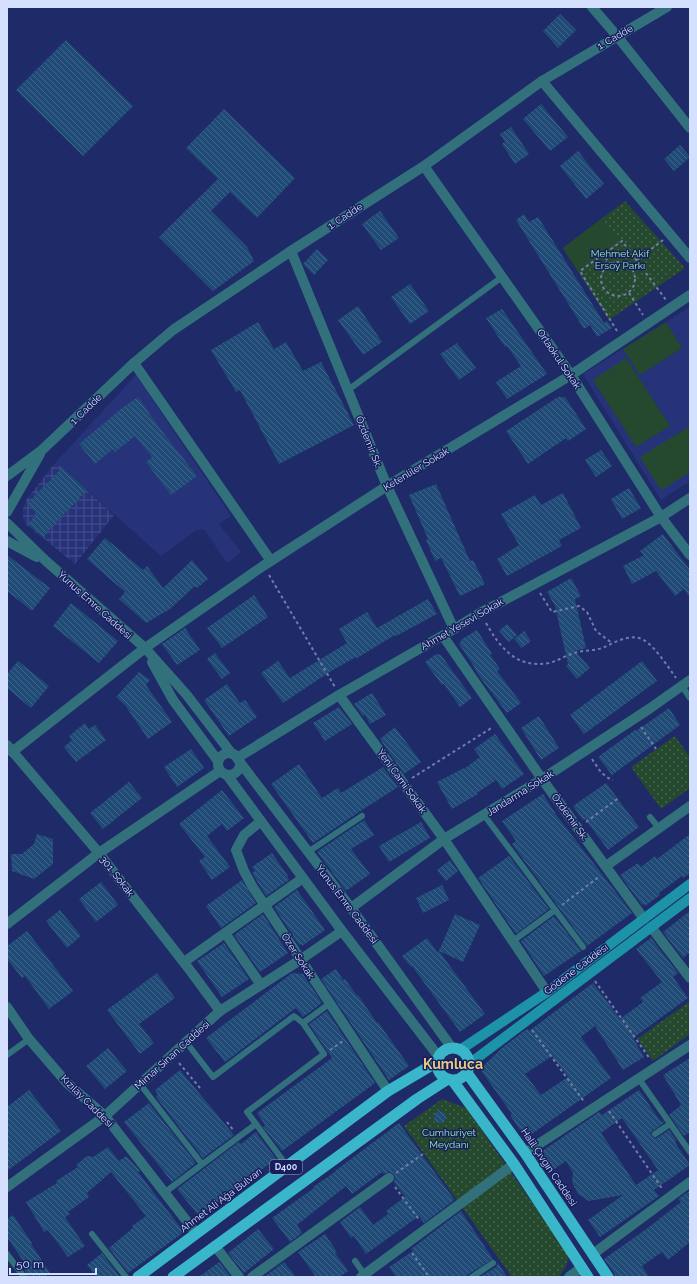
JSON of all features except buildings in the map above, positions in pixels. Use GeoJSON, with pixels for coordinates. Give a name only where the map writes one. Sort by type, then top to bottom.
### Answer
{"type":"FeatureCollection","features":[{"type":"Feature","properties":{"kind":"highway"},"geometry":{"type":"LineString","coordinates":[[450,1080],[458,1080],[468,1069],[466,1055],[456,1049],[446,1050],[438,1060],[440,1073],[450,1080],[514,1164],[585,1272]]}},
{"type":"Feature","properties":{"kind":"highway","name":"Ahmet Ali Ağa Bulvarı"},"geometry":{"type":"LineString","coordinates":[[138,1277],[388,1091],[438,1060]]}},
{"type":"Feature","properties":{"kind":"highway","name":"Halil Çıvgın Caddesi"},"geometry":{"type":"LineString","coordinates":[[468,1069],[608,1277]]}},
{"type":"Feature","properties":{"kind":"highway","name":"D400"},"geometry":{"type":"LineString","coordinates":[[173,1277],[417,1099],[450,1080]]}},
{"type":"Feature","properties":{"kind":"main road","name":"Gödene Caddesi"},"geometry":{"type":"LineString","coordinates":[[456,1049],[547,992],[690,884]]}},
{"type":"Feature","properties":{"kind":"main road","name":"Gödene Caddesi"},"geometry":{"type":"LineString","coordinates":[[468,1069],[526,1022],[690,898]]}},
{"type":"Feature","properties":{"kind":"street"},"geometry":{"type":"LineString","coordinates":[[592,7],[690,128]]}},
{"type":"Feature","properties":{"kind":"street","name":"1. Cadde"},"geometry":{"type":"LineString","coordinates":[[7,476],[42,450],[134,363],[173,330],[291,251],[424,166],[542,81],[667,7]]}},
{"type":"Feature","properties":{"kind":"street"},"geometry":{"type":"LineString","coordinates":[[542,81],[690,258]]}},
{"type":"Feature","properties":{"kind":"street","name":"Ortaokul Sokak"},"geometry":{"type":"LineString","coordinates":[[424,166],[570,375],[661,517],[690,555]]}},
{"type":"Feature","properties":{"kind":"street","name":"Özdemir Sk."},"geometry":{"type":"LineString","coordinates":[[291,251],[388,486],[454,629]]}},
{"type":"Feature","properties":{"kind":"street","name":"Ketenliler Sokak"},"geometry":{"type":"LineString","coordinates":[[10,748],[145,648],[267,563],[388,486],[570,375],[690,295]]}},
{"type":"Feature","properties":{"kind":"street"},"geometry":{"type":"LineString","coordinates":[[134,363],[267,563]]}},
{"type":"Feature","properties":{"kind":"street","name":"1. Cadde"},"geometry":{"type":"LineString","coordinates":[[7,512],[42,450]]}},
{"type":"Feature","properties":{"kind":"street","name":"Ahmet Yesevi Sokak"},"geometry":{"type":"LineString","coordinates":[[236,757],[480,613],[661,517],[690,498]]}},
{"type":"Feature","properties":{"kind":"street","name":"Yunus Emre Caddesi"},"geometry":{"type":"LineString","coordinates":[[7,522],[46,561],[145,648],[186,694],[351,908],[456,1049]]}},
{"type":"Feature","properties":{"kind":"street","name":"Yunus Emre Caddesi"},"geometry":{"type":"LineString","coordinates":[[7,541],[46,561]]}},
{"type":"Feature","properties":{"kind":"street","name":"Özdemir Sk."},"geometry":{"type":"LineString","coordinates":[[443,636],[542,779],[644,919]]}},
{"type":"Feature","properties":{"kind":"street","name":"Yunus Emre Caddesi"},"geometry":{"type":"LineString","coordinates":[[145,648],[173,700],[222,769],[438,1060]]}},
{"type":"Feature","properties":{"kind":"street","name":"Jandarma Sokak"},"geometry":{"type":"LineString","coordinates":[[351,908],[444,840],[542,779],[686,683]]}},
{"type":"Feature","properties":{"kind":"street","name":"Yeni Cami Sokak"},"geometry":{"type":"LineString","coordinates":[[339,695],[444,840],[547,992]]}},
{"type":"Feature","properties":{"kind":"street","name":"301. Sokak"},"geometry":{"type":"LineString","coordinates":[[10,748],[99,853],[184,962],[220,1012]]}},
{"type":"Feature","properties":{"kind":"street"},"geometry":{"type":"LineString","coordinates":[[225,754],[236,757],[239,768],[237,771],[230,775],[222,769],[222,756],[225,754]]}},
{"type":"Feature","properties":{"kind":"street"},"geometry":{"type":"LineString","coordinates":[[7,922],[99,853],[222,769]]}},
{"type":"Feature","properties":{"kind":"street"},"geometry":{"type":"LineString","coordinates":[[607,868],[690,806]]}},
{"type":"Feature","properties":{"kind":"street","name":"Özer Sokak"},"geometry":{"type":"LineString","coordinates":[[260,821],[244,836],[236,850],[244,871],[264,905],[388,1091]]}},
{"type":"Feature","properties":{"kind":"street"},"geometry":{"type":"LineString","coordinates":[[184,962],[303,878]]}},
{"type":"Feature","properties":{"kind":"street"},"geometry":{"type":"LineString","coordinates":[[651,928],[690,978]]}},
{"type":"Feature","properties":{"kind":"street","name":"Mimar Sinan Caddesi"},"geometry":{"type":"LineString","coordinates":[[7,1187],[105,1116],[220,1012],[342,931]]}},
{"type":"Feature","properties":{"kind":"street"},"geometry":{"type":"LineString","coordinates":[[224,933],[261,986]]}},
{"type":"Feature","properties":{"kind":"street","name":"Kızılay Caddesi"},"geometry":{"type":"LineString","coordinates":[[7,1007],[28,1039],[67,1084],[105,1116],[196,1233]]}},
{"type":"Feature","properties":{"kind":"street"},"geometry":{"type":"LineString","coordinates":[[525,1153],[690,1045]]}},
{"type":"Feature","properties":{"kind":"street"},"geometry":{"type":"LineString","coordinates":[[362,1276],[514,1164]]}},
{"type":"Feature","properties":{"kind":"street"},"geometry":{"type":"LineString","coordinates":[[252,1277],[388,1178]]}},
{"type":"Feature","properties":{"kind":"street"},"geometry":{"type":"LineString","coordinates":[[593,1254],[690,1182]]}},
{"type":"Feature","properties":{"kind":"street"},"geometry":{"type":"LineString","coordinates":[[214,1246],[239,1277]]}},
{"type":"Feature","properties":{"kind":"street"},"geometry":{"type":"LineString","coordinates":[[569,1277],[585,1272]]}},
{"type":"Feature","properties":{"kind":"lane"},"geometry":{"type":"LineString","coordinates":[[348,390],[502,277]]}},
{"type":"Feature","properties":{"kind":"lane"},"geometry":{"type":"LineString","coordinates":[[686,683],[690,698]]}},
{"type":"Feature","properties":{"kind":"lane"},"geometry":{"type":"LineString","coordinates":[[484,815],[583,947]]}},
{"type":"Feature","properties":{"kind":"lane"},"geometry":{"type":"LineString","coordinates":[[308,852],[362,816]]}},
{"type":"Feature","properties":{"kind":"lane"},"geometry":{"type":"LineString","coordinates":[[650,817],[659,828]]}},
{"type":"Feature","properties":{"kind":"lane"},"geometry":{"type":"LineString","coordinates":[[513,941],[555,910]]}},
{"type":"Feature","properties":{"kind":"lane"},"geometry":{"type":"LineString","coordinates":[[303,1023],[329,1004]]}},
{"type":"Feature","properties":{"kind":"lane"},"geometry":{"type":"LineString","coordinates":[[186,1042],[212,1076],[294,1016],[303,1023],[324,1054],[246,1110],[287,1166]]}},
{"type":"Feature","properties":{"kind":"lane"},"geometry":{"type":"LineString","coordinates":[[7,1055],[28,1039]]}},
{"type":"Feature","properties":{"kind":"lane"},"geometry":{"type":"LineString","coordinates":[[639,1079],[690,1152]]}},
{"type":"Feature","properties":{"kind":"lane"},"geometry":{"type":"LineString","coordinates":[[140,1084],[202,1164]]}},
{"type":"Feature","properties":{"kind":"lane"},"geometry":{"type":"LineString","coordinates":[[164,1193],[256,1124]]}},
{"type":"Feature","properties":{"kind":"lane"},"geometry":{"type":"LineString","coordinates":[[655,1134],[670,1124]]}},
{"type":"Feature","properties":{"kind":"lane"},"geometry":{"type":"LineString","coordinates":[[92,1234],[126,1277]]}},
{"type":"Feature","properties":{"kind":"lane"},"geometry":{"type":"LineString","coordinates":[[7,1254],[24,1277]]}},
{"type":"Feature","properties":{"kind":"lane"},"geometry":{"type":"LineString","coordinates":[[355,1261],[362,1276]]}},
{"type":"Feature","properties":{"kind":"lane"},"geometry":{"type":"LineString","coordinates":[[472,1277],[493,1262]]}},
{"type":"Feature","properties":{"kind":"path"},"geometry":{"type":"LineString","coordinates":[[637,260],[670,234]]}},
{"type":"Feature","properties":{"kind":"path"},"geometry":{"type":"LineString","coordinates":[[623,340],[580,271],[603,254],[622,241],[671,307]]}},
{"type":"Feature","properties":{"kind":"path"},"geometry":{"type":"LineString","coordinates":[[603,254],[610,264]]}},
{"type":"Feature","properties":{"kind":"path"},"geometry":{"type":"LineString","coordinates":[[619,262],[625,263],[633,270],[636,276],[636,282],[634,288],[628,293],[620,296],[614,296],[605,290],[602,285],[602,274],[604,269],[610,264],[619,262]]}},
{"type":"Feature","properties":{"kind":"path"},"geometry":{"type":"LineString","coordinates":[[633,270],[640,264]]}},
{"type":"Feature","properties":{"kind":"path"},"geometry":{"type":"LineString","coordinates":[[628,293],[648,323]]}},
{"type":"Feature","properties":{"kind":"path"},"geometry":{"type":"LineString","coordinates":[[267,563],[339,695]]}},
{"type":"Feature","properties":{"kind":"path"},"geometry":{"type":"LineString","coordinates":[[535,583],[552,612],[579,606],[587,612],[596,631],[612,643]]}},
{"type":"Feature","properties":{"kind":"path"},"geometry":{"type":"LineString","coordinates":[[480,613],[499,645],[509,654],[528,662],[538,664],[551,662],[577,652],[602,648],[627,638],[639,638],[648,642],[686,683]]}},
{"type":"Feature","properties":{"kind":"path"},"geometry":{"type":"LineString","coordinates":[[635,718],[656,749]]}},
{"type":"Feature","properties":{"kind":"path"},"geometry":{"type":"LineString","coordinates":[[404,783],[502,721]]}},
{"type":"Feature","properties":{"kind":"path"},"geometry":{"type":"LineString","coordinates":[[586,750],[600,771],[608,778],[613,780]]}},
{"type":"Feature","properties":{"kind":"path"},"geometry":{"type":"LineString","coordinates":[[578,828],[620,797]]}},
{"type":"Feature","properties":{"kind":"path"},"geometry":{"type":"LineString","coordinates":[[555,910],[607,868]]}},
{"type":"Feature","properties":{"kind":"path"},"geometry":{"type":"LineString","coordinates":[[589,974],[656,1067]]}},
{"type":"Feature","properties":{"kind":"path"},"geometry":{"type":"LineString","coordinates":[[526,1022],[590,1110]]}},
{"type":"Feature","properties":{"kind":"path"},"geometry":{"type":"LineString","coordinates":[[324,1054],[351,1035]]}},
{"type":"Feature","properties":{"kind":"path"},"geometry":{"type":"LineString","coordinates":[[172,1055],[200,1088]]}},
{"type":"Feature","properties":{"kind":"path"},"geometry":{"type":"LineString","coordinates":[[602,1102],[668,1198]]}},
{"type":"Feature","properties":{"kind":"path"},"geometry":{"type":"LineString","coordinates":[[420,1221],[388,1178],[423,1154]]}},
{"type":"Feature","properties":{"kind":"path"},"geometry":{"type":"LineString","coordinates":[[405,1244],[429,1277]]}},
{"type":"Feature","properties":{"kind":"shaded area"},"geometry":{"type":"Polygon","coordinates":[[[690,307],[690,481],[661,500],[583,374],[690,307]]]}},
{"type":"Feature","properties":{"kind":"shaded area"},"geometry":{"type":"Polygon","coordinates":[[[136,375],[231,516],[219,524],[241,552],[227,563],[204,529],[196,530],[161,556],[56,462],[136,375]]]}},
{"type":"Feature","properties":{"kind":"shaded area"},"geometry":{"type":"Polygon","coordinates":[[[56,462],[114,515],[75,564],[27,525],[23,518],[23,509],[26,500],[56,462]]]}},
{"type":"Feature","properties":{"kind":"green space","name":"Mehmet Akif Ersoy Parkı"},"geometry":{"type":"Polygon","coordinates":[[[625,201],[685,268],[609,320],[563,248],[625,201]]]}},
{"type":"Feature","properties":{"kind":"green space"},"geometry":{"type":"Polygon","coordinates":[[[601,219],[618,242],[578,271],[563,248],[601,219]]]}},
{"type":"Feature","properties":{"kind":"green space"},"geometry":{"type":"Polygon","coordinates":[[[666,322],[682,348],[640,375],[623,349],[666,322]]]}},
{"type":"Feature","properties":{"kind":"green space"},"geometry":{"type":"Polygon","coordinates":[[[626,358],[670,426],[636,447],[593,380],[626,358]]]}},
{"type":"Feature","properties":{"kind":"green space"},"geometry":{"type":"Polygon","coordinates":[[[690,426],[690,472],[661,490],[640,457],[690,426]]]}},
{"type":"Feature","properties":{"kind":"green space"},"geometry":{"type":"Polygon","coordinates":[[[675,736],[690,757],[690,788],[661,809],[631,767],[675,736]]]}},
{"type":"Feature","properties":{"kind":"green space"},"geometry":{"type":"Polygon","coordinates":[[[690,1001],[690,1034],[653,1061],[637,1039],[690,1001]]]}},
{"type":"Feature","properties":{"kind":"green space","name":"Cumhuriyet Meydanı"},"geometry":{"type":"Polygon","coordinates":[[[442,1099],[466,1108],[569,1255],[566,1266],[559,1277],[512,1277],[404,1126],[442,1099]]]}},
{"type":"Feature","properties":{"kind":"district","name":"Kumluca"},"geometry":{"type":"Point","coordinates":[453,1064]}}]}
